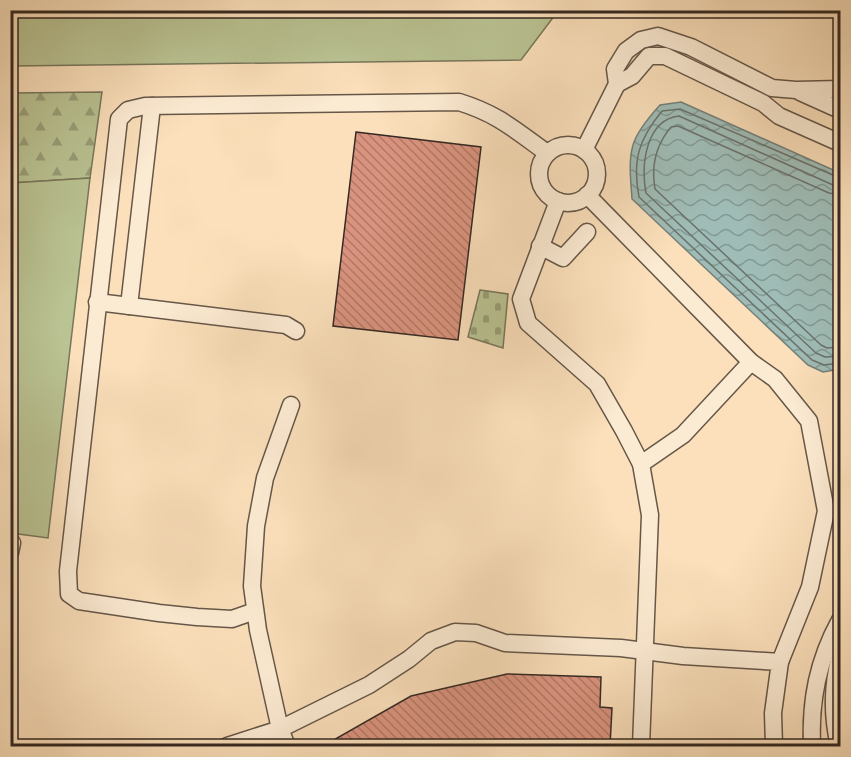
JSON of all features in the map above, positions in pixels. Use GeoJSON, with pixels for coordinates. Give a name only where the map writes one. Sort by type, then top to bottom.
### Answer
{"type":"FeatureCollection","features":[{"type":"Feature","properties":{"kind":"street"},"geometry":{"type":"LineString","coordinates":[[584,150],[617,84],[615,69],[626,51],[641,40],[658,36],[691,47],[772,88],[840,89]]}},
{"type":"Feature","properties":{"kind":"street"},"geometry":{"type":"LineString","coordinates":[[617,84],[632,76],[649,56],[664,56],[763,103],[779,116],[840,143]]}},
{"type":"Feature","properties":{"kind":"street"},"geometry":{"type":"LineString","coordinates":[[763,103],[772,88]]}},
{"type":"Feature","properties":{"kind":"street"},"geometry":{"type":"LineString","coordinates":[[796,90],[840,110]]}},
{"type":"Feature","properties":{"kind":"street"},"geometry":{"type":"LineString","coordinates":[[255,611],[232,619],[197,617],[79,601],[69,594],[68,571],[119,119],[128,110],[152,106],[459,102],[484,110],[499,118],[547,153]]}},
{"type":"Feature","properties":{"kind":"street"},"geometry":{"type":"LineString","coordinates":[[129,306],[152,106]]}},
{"type":"Feature","properties":{"kind":"street"},"geometry":{"type":"LineString","coordinates":[[561,146],[577,146],[584,150],[595,163],[596,172],[596,180],[587,195],[573,202],[558,201],[549,196],[543,189],[539,171],[547,153],[561,146]]}},
{"type":"Feature","properties":{"kind":"street"},"geometry":{"type":"LineString","coordinates":[[587,195],[752,362],[775,379],[809,421],[826,511],[810,587],[780,662],[773,713],[774,747]]}},
{"type":"Feature","properties":{"kind":"street"},"geometry":{"type":"LineString","coordinates":[[558,201],[521,298],[528,323],[597,384],[641,464],[650,515],[641,747]]}},
{"type":"Feature","properties":{"kind":"street"},"geometry":{"type":"LineString","coordinates":[[540,246],[563,258],[587,232]]}},
{"type":"Feature","properties":{"kind":"street"},"geometry":{"type":"LineString","coordinates":[[98,302],[286,325],[296,331]]}},
{"type":"Feature","properties":{"kind":"street"},"geometry":{"type":"LineString","coordinates":[[641,464],[683,435],[752,362]]}},
{"type":"Feature","properties":{"kind":"street"},"geometry":{"type":"LineString","coordinates":[[287,747],[280,729],[255,611],[252,586],[256,526],[265,478],[291,405]]}},
{"type":"Feature","properties":{"kind":"street"},"geometry":{"type":"LineString","coordinates":[[10,542],[10,553]]}},
{"type":"Feature","properties":{"kind":"street"},"geometry":{"type":"LineString","coordinates":[[812,747],[811,712],[816,680],[827,646],[840,620]]}},
{"type":"Feature","properties":{"kind":"street"},"geometry":{"type":"LineString","coordinates":[[227,747],[280,729],[369,685],[409,659],[431,641],[455,632],[476,633],[505,644],[621,648],[683,656],[780,662]]}},
{"type":"Feature","properties":{"kind":"street"},"geometry":{"type":"LineString","coordinates":[[839,747],[834,723],[834,694],[840,656]]}},
{"type":"Feature","properties":{"kind":"path"},"geometry":{"type":"LineString","coordinates":[[10,13],[15,10]]}},
{"type":"Feature","properties":{"kind":"green space"},"geometry":{"type":"Polygon","coordinates":[[[10,11],[558,11],[521,60],[11,66],[10,11]]]}},
{"type":"Feature","properties":{"kind":"green space"},"geometry":{"type":"Polygon","coordinates":[[[102,92],[90,178],[11,183],[11,93],[102,92]]]}},
{"type":"Feature","properties":{"kind":"green space"},"geometry":{"type":"Polygon","coordinates":[[[90,178],[48,538],[11,533],[11,183],[90,178]]]}},
{"type":"Feature","properties":{"kind":"green space"},"geometry":{"type":"Polygon","coordinates":[[[480,290],[508,294],[503,348],[468,337],[480,290]]]}},
{"type":"Feature","properties":{"kind":"water"},"geometry":{"type":"Polygon","coordinates":[[[681,102],[840,173],[840,369],[823,372],[808,365],[632,199],[631,158],[638,134],[660,105],[681,102]]]}},
{"type":"Feature","properties":{"kind":"building"},"geometry":{"type":"Polygon","coordinates":[[[356,132],[481,147],[458,340],[333,326],[356,132]]]}},
{"type":"Feature","properties":{"kind":"building"},"geometry":{"type":"Polygon","coordinates":[[[507,674],[601,677],[600,707],[612,708],[610,746],[332,746],[330,742],[411,696],[507,674]]]}}]}
